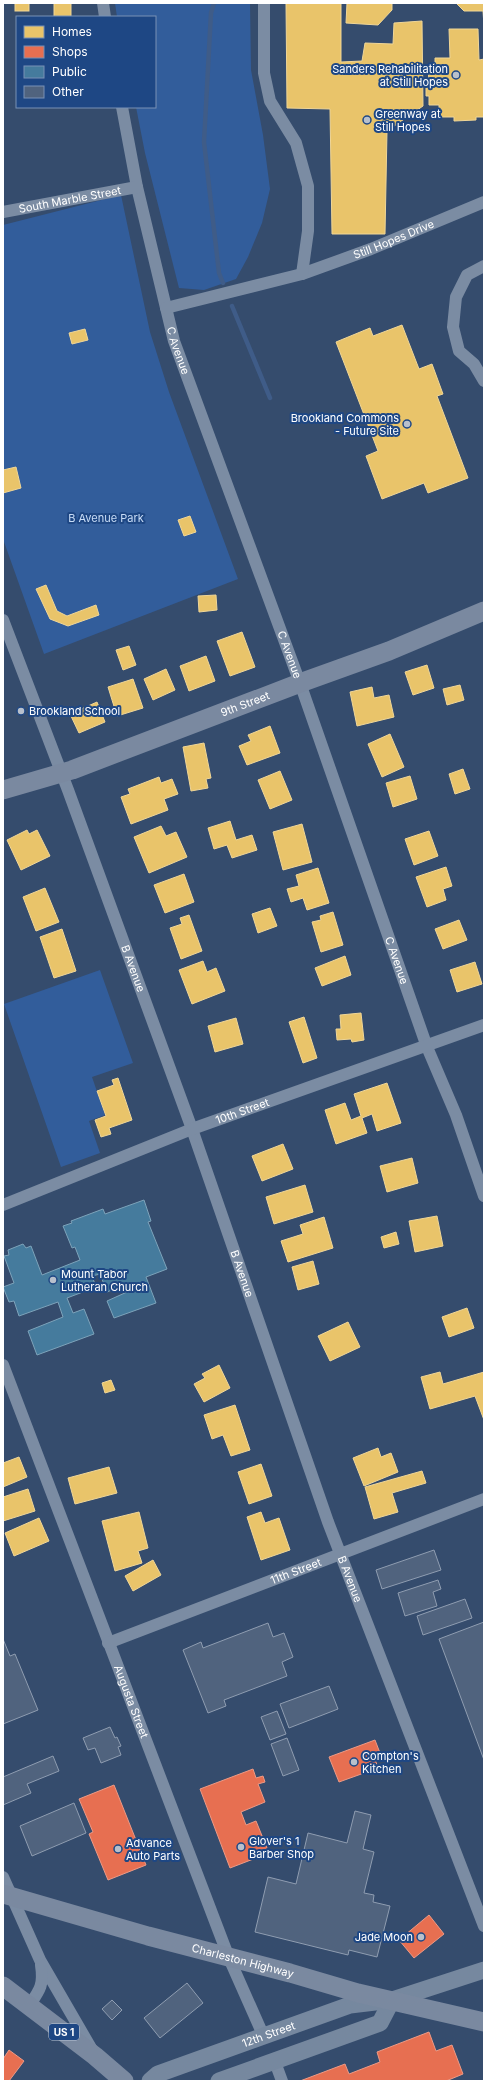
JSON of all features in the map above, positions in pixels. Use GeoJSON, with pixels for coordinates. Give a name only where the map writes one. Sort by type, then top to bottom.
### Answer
{"type":"FeatureCollection","features":[{"type":"Feature","properties":{"kind":"main road","name":"9th Street"},"geometry":{"type":"LineString","coordinates":[[3,790],[62,774],[300,682],[389,651],[484,611]]}},
{"type":"Feature","properties":{"kind":"main road","name":"Charleston Highway"},"geometry":{"type":"LineString","coordinates":[[7,1896],[358,1993],[484,2022]]}},
{"type":"Feature","properties":{"kind":"main road","name":"12th Street"},"geometry":{"type":"LineString","coordinates":[[150,2081],[158,2074],[350,2005],[392,2000],[484,1970]]}},
{"type":"Feature","properties":{"kind":"main road","name":"US 1"},"geometry":{"type":"LineString","coordinates":[[3,1986],[95,2056],[124,2081]]}},
{"type":"Feature","properties":{"kind":"main road"},"geometry":{"type":"LineString","coordinates":[[219,2081],[380,2023],[392,2000]]}},
{"type":"Feature","properties":{"kind":"street"},"geometry":{"type":"LineString","coordinates":[[103,3],[105,16]]}},
{"type":"Feature","properties":{"kind":"street"},"geometry":{"type":"LineString","coordinates":[[264,3],[264,73],[270,101],[296,143],[308,186],[308,231],[302,274]]}},
{"type":"Feature","properties":{"kind":"street","name":"C Avenue"},"geometry":{"type":"LineString","coordinates":[[122,108],[137,187],[174,341],[300,682],[427,1047],[456,1115],[484,1196]]}},
{"type":"Feature","properties":{"kind":"street","name":"South Marble Street"},"geometry":{"type":"LineString","coordinates":[[3,212],[137,187]]}},
{"type":"Feature","properties":{"kind":"street","name":"Still Hopes Drive"},"geometry":{"type":"LineString","coordinates":[[166,308],[302,274],[371,249],[484,202]]}},
{"type":"Feature","properties":{"kind":"street"},"geometry":{"type":"LineString","coordinates":[[484,266],[467,275],[456,297],[453,327],[459,351],[474,364],[484,381]]}},
{"type":"Feature","properties":{"kind":"street","name":"B Avenue"},"geometry":{"type":"LineString","coordinates":[[3,620],[62,774],[192,1129],[341,1554],[484,1926]]}},
{"type":"Feature","properties":{"kind":"street","name":"10th Street"},"geometry":{"type":"LineString","coordinates":[[3,1206],[192,1129],[427,1047],[484,1025]]}},
{"type":"Feature","properties":{"kind":"street","name":"Augusta Street"},"geometry":{"type":"LineString","coordinates":[[3,1365],[229,1958],[264,2037]]}},
{"type":"Feature","properties":{"kind":"street","name":"11th Street"},"geometry":{"type":"LineString","coordinates":[[108,1643],[484,1499]]}},
{"type":"Feature","properties":{"kind":"street"},"geometry":{"type":"LineString","coordinates":[[3,1877],[7,1896],[40,1960],[95,2056]]}},
{"type":"Feature","properties":{"kind":"street"},"geometry":{"type":"LineString","coordinates":[[30,2006],[40,1990],[43,1979],[40,1960]]}},
{"type":"Feature","properties":{"kind":"street"},"geometry":{"type":"LineString","coordinates":[[275,2062],[282,2081]]}},
{"type":"Feature","properties":{"kind":"green space"},"geometry":{"type":"Polygon","coordinates":[[[115,3],[250,3],[251,70],[263,135],[270,189],[262,223],[248,257],[236,279],[204,290],[179,288],[145,153],[136,108],[156,108],[156,16],[117,16],[115,3]]]}},
{"type":"Feature","properties":{"kind":"green space","name":"B Avenue Park"},"geometry":{"type":"Polygon","coordinates":[[[121,195],[150,332],[169,392],[238,579],[44,654],[3,539],[3,225],[121,195]]]}},
{"type":"Feature","properties":{"kind":"green space"},"geometry":{"type":"Polygon","coordinates":[[[100,970],[133,1063],[92,1077],[105,1115],[89,1121],[100,1153],[61,1167],[4,1004],[100,970]]]}},
{"type":"Feature","properties":{"kind":"building: Homes"},"geometry":{"type":"Polygon","coordinates":[[[15,3],[29,3],[29,11],[15,11],[15,3]]]}},
{"type":"Feature","properties":{"kind":"building: Homes"},"geometry":{"type":"Polygon","coordinates":[[[54,3],[71,3],[71,16],[54,16],[54,3]]]}},
{"type":"Feature","properties":{"kind":"building: Homes","name":"Greenway at Still Hopes"},"geometry":{"type":"Polygon","coordinates":[[[286,3],[341,3],[341,62],[362,61],[365,43],[393,44],[394,23],[422,21],[423,106],[387,131],[385,234],[332,234],[330,109],[287,108],[286,3]]]}},
{"type":"Feature","properties":{"kind":"building: Homes"},"geometry":{"type":"Polygon","coordinates":[[[347,3],[392,3],[392,10],[378,25],[346,23],[347,3]]]}},
{"type":"Feature","properties":{"kind":"building: Homes"},"geometry":{"type":"Polygon","coordinates":[[[456,3],[484,3],[484,26],[483,11],[464,11],[456,3]]]}},
{"type":"Feature","properties":{"kind":"building: Homes","name":"Sanders Rehabilitation at Still Hopes"},"geometry":{"type":"Polygon","coordinates":[[[449,29],[478,29],[479,60],[484,59],[484,117],[476,117],[476,120],[454,121],[454,117],[439,117],[439,105],[429,105],[429,96],[426,96],[426,80],[429,80],[428,70],[435,70],[435,58],[450,58],[449,29]]]}},
{"type":"Feature","properties":{"kind":"building: Homes","name":"Brookland Commons - Future Site"},"geometry":{"type":"Polygon","coordinates":[[[402,325],[419,369],[432,364],[443,394],[437,396],[468,478],[428,493],[424,483],[382,499],[366,456],[378,451],[336,342],[370,328],[373,336],[402,325]]]}},
{"type":"Feature","properties":{"kind":"building: Homes"},"geometry":{"type":"Polygon","coordinates":[[[85,329],[88,340],[72,344],[69,333],[85,329]]]}},
{"type":"Feature","properties":{"kind":"building: Homes"},"geometry":{"type":"Polygon","coordinates":[[[16,467],[21,488],[3,493],[3,470],[16,467]]]}},
{"type":"Feature","properties":{"kind":"building: Homes"},"geometry":{"type":"Polygon","coordinates":[[[190,516],[196,532],[184,536],[178,520],[190,516]]]}},
{"type":"Feature","properties":{"kind":"building: Homes"},"geometry":{"type":"Polygon","coordinates":[[[46,585],[57,611],[67,616],[96,605],[99,615],[68,626],[50,619],[36,589],[46,585]]]}},
{"type":"Feature","properties":{"kind":"building: Homes"},"geometry":{"type":"Polygon","coordinates":[[[216,595],[217,610],[199,612],[198,596],[216,595]]]}},
{"type":"Feature","properties":{"kind":"building: Homes"},"geometry":{"type":"Polygon","coordinates":[[[242,632],[255,667],[230,676],[217,641],[242,632]]]}},
{"type":"Feature","properties":{"kind":"building: Homes"},"geometry":{"type":"Polygon","coordinates":[[[129,646],[136,665],[123,670],[116,650],[129,646]]]}},
{"type":"Feature","properties":{"kind":"building: Homes"},"geometry":{"type":"Polygon","coordinates":[[[206,656],[215,681],[189,691],[180,666],[206,656]]]}},
{"type":"Feature","properties":{"kind":"building: Homes"},"geometry":{"type":"Polygon","coordinates":[[[427,665],[434,688],[413,695],[405,672],[427,665]]]}},
{"type":"Feature","properties":{"kind":"building: Homes"},"geometry":{"type":"Polygon","coordinates":[[[166,669],[175,690],[153,700],[144,679],[166,669]]]}},
{"type":"Feature","properties":{"kind":"building: Homes"},"geometry":{"type":"Polygon","coordinates":[[[133,679],[143,708],[117,716],[108,687],[133,679]]]}},
{"type":"Feature","properties":{"kind":"building: Homes"},"geometry":{"type":"Polygon","coordinates":[[[460,685],[464,700],[447,705],[443,689],[460,685]]]}},
{"type":"Feature","properties":{"kind":"building: Homes"},"geometry":{"type":"Polygon","coordinates":[[[372,687],[374,698],[389,695],[394,717],[357,726],[350,692],[372,687]]]}},
{"type":"Feature","properties":{"kind":"building: Homes"},"geometry":{"type":"Polygon","coordinates":[[[97,702],[105,722],[79,733],[70,714],[97,702]]]}},
{"type":"Feature","properties":{"kind":"building: Homes"},"geometry":{"type":"Polygon","coordinates":[[[270,726],[280,753],[247,765],[239,746],[251,741],[248,735],[270,726]]]}},
{"type":"Feature","properties":{"kind":"building: Homes"},"geometry":{"type":"Polygon","coordinates":[[[390,734],[404,767],[382,777],[368,744],[390,734]]]}},
{"type":"Feature","properties":{"kind":"building: Homes"},"geometry":{"type":"Polygon","coordinates":[[[204,743],[211,778],[206,779],[208,788],[191,791],[183,747],[204,743]]]}},
{"type":"Feature","properties":{"kind":"building: Homes"},"geometry":{"type":"Polygon","coordinates":[[[463,769],[470,789],[455,794],[449,774],[463,769]]]}},
{"type":"Feature","properties":{"kind":"building: Homes"},"geometry":{"type":"Polygon","coordinates":[[[280,771],[292,800],[270,809],[258,780],[280,771]]]}},
{"type":"Feature","properties":{"kind":"building: Homes"},"geometry":{"type":"Polygon","coordinates":[[[410,776],[417,799],[393,807],[386,783],[410,776]]]}},
{"type":"Feature","properties":{"kind":"building: Homes"},"geometry":{"type":"Polygon","coordinates":[[[159,777],[161,783],[172,779],[178,794],[164,799],[168,810],[131,824],[121,797],[130,794],[128,789],[159,777]]]}},
{"type":"Feature","properties":{"kind":"building: Homes"},"geometry":{"type":"Polygon","coordinates":[[[230,821],[236,840],[252,835],[257,850],[232,858],[227,845],[214,849],[208,828],[230,821]]]}},
{"type":"Feature","properties":{"kind":"building: Homes"},"geometry":{"type":"Polygon","coordinates":[[[302,824],[312,862],[283,870],[273,832],[302,824]]]}},
{"type":"Feature","properties":{"kind":"building: Homes"},"geometry":{"type":"Polygon","coordinates":[[[161,826],[166,836],[176,832],[187,857],[149,873],[134,837],[161,826]]]}},
{"type":"Feature","properties":{"kind":"building: Homes"},"geometry":{"type":"Polygon","coordinates":[[[27,830],[29,834],[37,830],[50,856],[21,870],[7,840],[27,830]]]}},
{"type":"Feature","properties":{"kind":"building: Homes"},"geometry":{"type":"Polygon","coordinates":[[[429,831],[438,856],[414,865],[405,839],[429,831]]]}},
{"type":"Feature","properties":{"kind":"building: Homes"},"geometry":{"type":"Polygon","coordinates":[[[446,867],[452,886],[443,889],[446,900],[427,907],[416,877],[446,867]]]}},
{"type":"Feature","properties":{"kind":"building: Homes"},"geometry":{"type":"Polygon","coordinates":[[[318,868],[329,903],[307,910],[303,898],[291,902],[287,889],[299,886],[296,875],[318,868]]]}},
{"type":"Feature","properties":{"kind":"building: Homes"},"geometry":{"type":"Polygon","coordinates":[[[184,874],[194,902],[165,913],[154,885],[184,874]]]}},
{"type":"Feature","properties":{"kind":"building: Homes"},"geometry":{"type":"Polygon","coordinates":[[[45,888],[59,922],[36,931],[23,897],[45,888]]]}},
{"type":"Feature","properties":{"kind":"building: Homes"},"geometry":{"type":"Polygon","coordinates":[[[270,908],[277,926],[258,933],[252,914],[270,908]]]}},
{"type":"Feature","properties":{"kind":"building: Homes"},"geometry":{"type":"Polygon","coordinates":[[[333,912],[343,945],[321,952],[312,922],[321,920],[320,916],[333,912]]]}},
{"type":"Feature","properties":{"kind":"building: Homes"},"geometry":{"type":"Polygon","coordinates":[[[189,915],[202,951],[181,959],[170,928],[182,924],[180,918],[189,915]]]}},
{"type":"Feature","properties":{"kind":"building: Homes"},"geometry":{"type":"Polygon","coordinates":[[[459,920],[467,940],[443,949],[435,929],[459,920]]]}},
{"type":"Feature","properties":{"kind":"building: Homes"},"geometry":{"type":"Polygon","coordinates":[[[62,929],[76,971],[54,978],[40,937],[62,929]]]}},
{"type":"Feature","properties":{"kind":"building: Homes"},"geometry":{"type":"Polygon","coordinates":[[[345,956],[351,975],[322,986],[315,968],[345,956]]]}},
{"type":"Feature","properties":{"kind":"building: Homes"},"geometry":{"type":"Polygon","coordinates":[[[203,961],[207,972],[216,968],[225,991],[192,1004],[179,970],[203,961]]]}},
{"type":"Feature","properties":{"kind":"building: Homes"},"geometry":{"type":"Polygon","coordinates":[[[475,962],[482,984],[457,992],[450,970],[475,962]]]}},
{"type":"Feature","properties":{"kind":"building: Homes"},"geometry":{"type":"Polygon","coordinates":[[[361,1013],[364,1040],[352,1042],[351,1039],[337,1040],[336,1029],[341,1029],[340,1015],[361,1013]]]}},
{"type":"Feature","properties":{"kind":"building: Homes"},"geometry":{"type":"Polygon","coordinates":[[[304,1017],[317,1058],[303,1063],[289,1022],[304,1017]]]}},
{"type":"Feature","properties":{"kind":"building: Homes"},"geometry":{"type":"Polygon","coordinates":[[[236,1018],[243,1044],[215,1052],[208,1026],[236,1018]]]}},
{"type":"Feature","properties":{"kind":"building: Homes"},"geometry":{"type":"Polygon","coordinates":[[[118,1078],[132,1120],[109,1128],[111,1134],[101,1137],[95,1120],[106,1116],[97,1091],[114,1085],[112,1080],[118,1078]]]}},
{"type":"Feature","properties":{"kind":"building: Homes"},"geometry":{"type":"Polygon","coordinates":[[[387,1083],[401,1123],[377,1131],[372,1114],[362,1118],[367,1133],[336,1144],[325,1110],[345,1103],[351,1120],[361,1116],[354,1094],[387,1083]]]}},
{"type":"Feature","properties":{"kind":"building: Homes"},"geometry":{"type":"Polygon","coordinates":[[[283,1144],[293,1169],[262,1181],[252,1156],[283,1144]]]}},
{"type":"Feature","properties":{"kind":"building: Homes"},"geometry":{"type":"Polygon","coordinates":[[[412,1158],[418,1183],[387,1192],[380,1166],[412,1158]]]}},
{"type":"Feature","properties":{"kind":"building: Homes"},"geometry":{"type":"Polygon","coordinates":[[[305,1185],[313,1212],[274,1224],[266,1197],[305,1185]]]}},
{"type":"Feature","properties":{"kind":"building: Homes"},"geometry":{"type":"Polygon","coordinates":[[[437,1216],[443,1246],[415,1252],[409,1221],[437,1216]]]}},
{"type":"Feature","properties":{"kind":"building: Homes"},"geometry":{"type":"Polygon","coordinates":[[[324,1217],[333,1248],[288,1262],[281,1241],[303,1234],[300,1225],[324,1217]]]}},
{"type":"Feature","properties":{"kind":"building: Homes"},"geometry":{"type":"Polygon","coordinates":[[[396,1232],[399,1244],[384,1248],[381,1237],[396,1232]]]}},
{"type":"Feature","properties":{"kind":"building: Homes"},"geometry":{"type":"Polygon","coordinates":[[[313,1261],[319,1284],[298,1290],[292,1267],[313,1261]]]}},
{"type":"Feature","properties":{"kind":"building: Homes"},"geometry":{"type":"Polygon","coordinates":[[[467,1308],[474,1328],[449,1337],[442,1317],[467,1308]]]}},
{"type":"Feature","properties":{"kind":"building: Homes"},"geometry":{"type":"Polygon","coordinates":[[[348,1322],[360,1347],[330,1361],[318,1336],[348,1322]]]}},
{"type":"Feature","properties":{"kind":"building: Homes"},"geometry":{"type":"Polygon","coordinates":[[[219,1365],[230,1388],[204,1402],[194,1384],[205,1378],[202,1374],[219,1365]]]}},
{"type":"Feature","properties":{"kind":"building: Homes"},"geometry":{"type":"Polygon","coordinates":[[[440,1372],[443,1384],[484,1372],[484,1420],[475,1396],[430,1409],[421,1377],[440,1372]]]}},
{"type":"Feature","properties":{"kind":"building: Homes"},"geometry":{"type":"Polygon","coordinates":[[[111,1380],[115,1390],[105,1393],[102,1383],[111,1380]]]}},
{"type":"Feature","properties":{"kind":"building: Homes"},"geometry":{"type":"Polygon","coordinates":[[[235,1405],[250,1450],[231,1456],[223,1435],[212,1439],[204,1415],[235,1405]]]}},
{"type":"Feature","properties":{"kind":"building: Homes"},"geometry":{"type":"Polygon","coordinates":[[[378,1448],[381,1457],[391,1453],[398,1472],[364,1486],[353,1458],[378,1448]]]}},
{"type":"Feature","properties":{"kind":"building: Homes"},"geometry":{"type":"Polygon","coordinates":[[[19,1457],[27,1477],[3,1487],[3,1463],[19,1457]]]}},
{"type":"Feature","properties":{"kind":"building: Homes"},"geometry":{"type":"Polygon","coordinates":[[[261,1464],[272,1496],[249,1504],[238,1472],[261,1464]]]}},
{"type":"Feature","properties":{"kind":"building: Homes"},"geometry":{"type":"Polygon","coordinates":[[[109,1467],[117,1493],[75,1504],[68,1478],[109,1467]]]}},
{"type":"Feature","properties":{"kind":"building: Homes"},"geometry":{"type":"Polygon","coordinates":[[[422,1471],[426,1483],[392,1493],[398,1512],[374,1519],[365,1487],[422,1471]]]}},
{"type":"Feature","properties":{"kind":"building: Homes"},"geometry":{"type":"Polygon","coordinates":[[[28,1489],[35,1511],[3,1521],[3,1497],[28,1489]]]}},
{"type":"Feature","properties":{"kind":"building: Homes"},"geometry":{"type":"Polygon","coordinates":[[[139,1512],[148,1548],[138,1551],[142,1563],[115,1571],[102,1521],[139,1512]]]}},
{"type":"Feature","properties":{"kind":"building: Homes"},"geometry":{"type":"Polygon","coordinates":[[[261,1512],[265,1523],[279,1518],[290,1550],[261,1560],[247,1517],[261,1512]]]}},
{"type":"Feature","properties":{"kind":"building: Homes"},"geometry":{"type":"Polygon","coordinates":[[[39,1518],[49,1541],[14,1556],[5,1533],[39,1518]]]}},
{"type":"Feature","properties":{"kind":"building: Homes"},"geometry":{"type":"Polygon","coordinates":[[[153,1560],[161,1575],[133,1591],[125,1576],[153,1560]]]}},
{"type":"Feature","properties":{"kind":"building: Shops","name":"Compton's Kitchen"},"geometry":{"type":"Polygon","coordinates":[[[375,1740],[380,1753],[374,1756],[378,1768],[339,1782],[329,1757],[375,1740]]]}},
{"type":"Feature","properties":{"kind":"building: Shops"},"geometry":{"type":"Polygon","coordinates":[[[253,1769],[256,1778],[263,1776],[265,1782],[258,1784],[265,1802],[241,1812],[246,1825],[256,1821],[269,1853],[230,1868],[200,1789],[253,1769]]]}},
{"type":"Feature","properties":{"kind":"building: Shops"},"geometry":{"type":"Polygon","coordinates":[[[114,1785],[146,1865],[108,1880],[89,1834],[93,1832],[79,1799],[114,1785]]]}},
{"type":"Feature","properties":{"kind":"building: Shops","name":"Jade Moon"},"geometry":{"type":"Polygon","coordinates":[[[429,1915],[444,1934],[414,1958],[399,1940],[429,1915]]]}},
{"type":"Feature","properties":{"kind":"building: Shops"},"geometry":{"type":"Polygon","coordinates":[[[429,2032],[436,2051],[452,2045],[463,2074],[446,2081],[300,2081],[345,2064],[349,2074],[380,2062],[377,2052],[429,2032]]]}},
{"type":"Feature","properties":{"kind":"building: Shops"},"geometry":{"type":"Polygon","coordinates":[[[9,2050],[24,2061],[9,2081],[3,2081],[3,2059],[9,2050]]]}},
{"type":"Feature","properties":{"kind":"building: Public","name":"Mount Tabor Lutheran Church"},"geometry":{"type":"Polygon","coordinates":[[[144,1200],[151,1221],[148,1222],[167,1269],[146,1277],[156,1303],[114,1318],[107,1301],[127,1292],[124,1285],[107,1292],[100,1274],[92,1276],[96,1287],[67,1298],[73,1313],[84,1309],[94,1334],[37,1355],[28,1331],[63,1317],[58,1302],[19,1316],[14,1301],[9,1302],[3,1287],[14,1283],[4,1256],[9,1255],[8,1250],[23,1244],[26,1248],[31,1246],[42,1275],[80,1260],[75,1247],[72,1248],[63,1226],[72,1223],[71,1221],[103,1209],[105,1214],[144,1200]]]}},
{"type":"Feature","properties":{"kind":"building: Other"},"geometry":{"type":"Polygon","coordinates":[[[434,1550],[441,1570],[382,1589],[376,1570],[434,1550]]]}},
{"type":"Feature","properties":{"kind":"building: Other"},"geometry":{"type":"Polygon","coordinates":[[[438,1580],[441,1589],[433,1592],[437,1606],[405,1616],[398,1593],[438,1580]]]}},
{"type":"Feature","properties":{"kind":"building: Other"},"geometry":{"type":"Polygon","coordinates":[[[465,1599],[472,1618],[423,1635],[417,1616],[465,1599]]]}},
{"type":"Feature","properties":{"kind":"building: Other"},"geometry":{"type":"Polygon","coordinates":[[[484,1622],[484,1760],[439,1639],[484,1622]]]}},
{"type":"Feature","properties":{"kind":"building: Other"},"geometry":{"type":"Polygon","coordinates":[[[268,1623],[273,1637],[284,1633],[293,1657],[282,1662],[287,1676],[224,1700],[226,1706],[208,1713],[183,1650],[201,1642],[203,1648],[268,1623]]]}},
{"type":"Feature","properties":{"kind":"building: Other"},"geometry":{"type":"Polygon","coordinates":[[[3,1639],[10,1656],[15,1654],[38,1710],[3,1724],[3,1639]]]}},
{"type":"Feature","properties":{"kind":"building: Other"},"geometry":{"type":"Polygon","coordinates":[[[329,1686],[338,1709],[289,1728],[280,1704],[329,1686]]]}},
{"type":"Feature","properties":{"kind":"building: Other"},"geometry":{"type":"Polygon","coordinates":[[[277,1711],[286,1734],[270,1740],[261,1717],[277,1711]]]}},
{"type":"Feature","properties":{"kind":"building: Other"},"geometry":{"type":"Polygon","coordinates":[[[110,1727],[121,1746],[118,1747],[121,1755],[101,1763],[95,1748],[88,1750],[83,1738],[110,1727]]]}},
{"type":"Feature","properties":{"kind":"building: Other"},"geometry":{"type":"Polygon","coordinates":[[[287,1738],[299,1770],[283,1776],[271,1744],[287,1738]]]}},
{"type":"Feature","properties":{"kind":"building: Other"},"geometry":{"type":"Polygon","coordinates":[[[53,1756],[59,1771],[27,1784],[31,1793],[3,1805],[3,1777],[53,1756]]]}},
{"type":"Feature","properties":{"kind":"building: Other"},"geometry":{"type":"Polygon","coordinates":[[[74,1803],[86,1833],[32,1856],[20,1826],[74,1803]]]}},
{"type":"Feature","properties":{"kind":"building: Other"},"geometry":{"type":"Polygon","coordinates":[[[355,1811],[371,1815],[363,1849],[374,1852],[364,1893],[374,1895],[373,1902],[390,1906],[377,1957],[349,1950],[348,1955],[255,1932],[268,1877],[296,1884],[308,1833],[347,1843],[355,1811]]]}},
{"type":"Feature","properties":{"kind":"building: Other"},"geometry":{"type":"Polygon","coordinates":[[[187,1983],[203,2003],[160,2038],[144,2018],[187,1983]]]}},
{"type":"Feature","properties":{"kind":"building: Other"},"geometry":{"type":"Polygon","coordinates":[[[112,2000],[122,2010],[112,2020],[102,2009],[112,2000]]]}},
{"type":"Feature","properties":{"kind":"waterway"},"geometry":{"type":"LineString","coordinates":[[214,3],[211,13],[204,142],[219,273],[223,283]]}},
{"type":"Feature","properties":{"kind":"waterway"},"geometry":{"type":"LineString","coordinates":[[232,306],[270,398]]}},
{"type":"Feature","properties":{"kind":"place","name":"Sanders Rehabilitation at Still Hopes"},"geometry":{"type":"Point","coordinates":[456,75]}},
{"type":"Feature","properties":{"kind":"place","name":"Greenway at Still Hopes"},"geometry":{"type":"Point","coordinates":[367,120]}},
{"type":"Feature","properties":{"kind":"place","name":"Brookland Commons - Future Site"},"geometry":{"type":"Point","coordinates":[407,424]}},
{"type":"Feature","properties":{"kind":"place","name":"Brookland School"},"geometry":{"type":"Point","coordinates":[21,711]}},
{"type":"Feature","properties":{"kind":"place","name":"Mount Tabor Lutheran Church"},"geometry":{"type":"Point","coordinates":[53,1280]}},
{"type":"Feature","properties":{"kind":"place","name":"Compton's Kitchen"},"geometry":{"type":"Point","coordinates":[354,1762]}},
{"type":"Feature","properties":{"kind":"place","name":"Glover's 1 Barber Shop"},"geometry":{"type":"Point","coordinates":[241,1847]}},
{"type":"Feature","properties":{"kind":"place","name":"Advance Auto Parts"},"geometry":{"type":"Point","coordinates":[118,1849]}},
{"type":"Feature","properties":{"kind":"place","name":"Jade Moon"},"geometry":{"type":"Point","coordinates":[421,1937]}}]}
